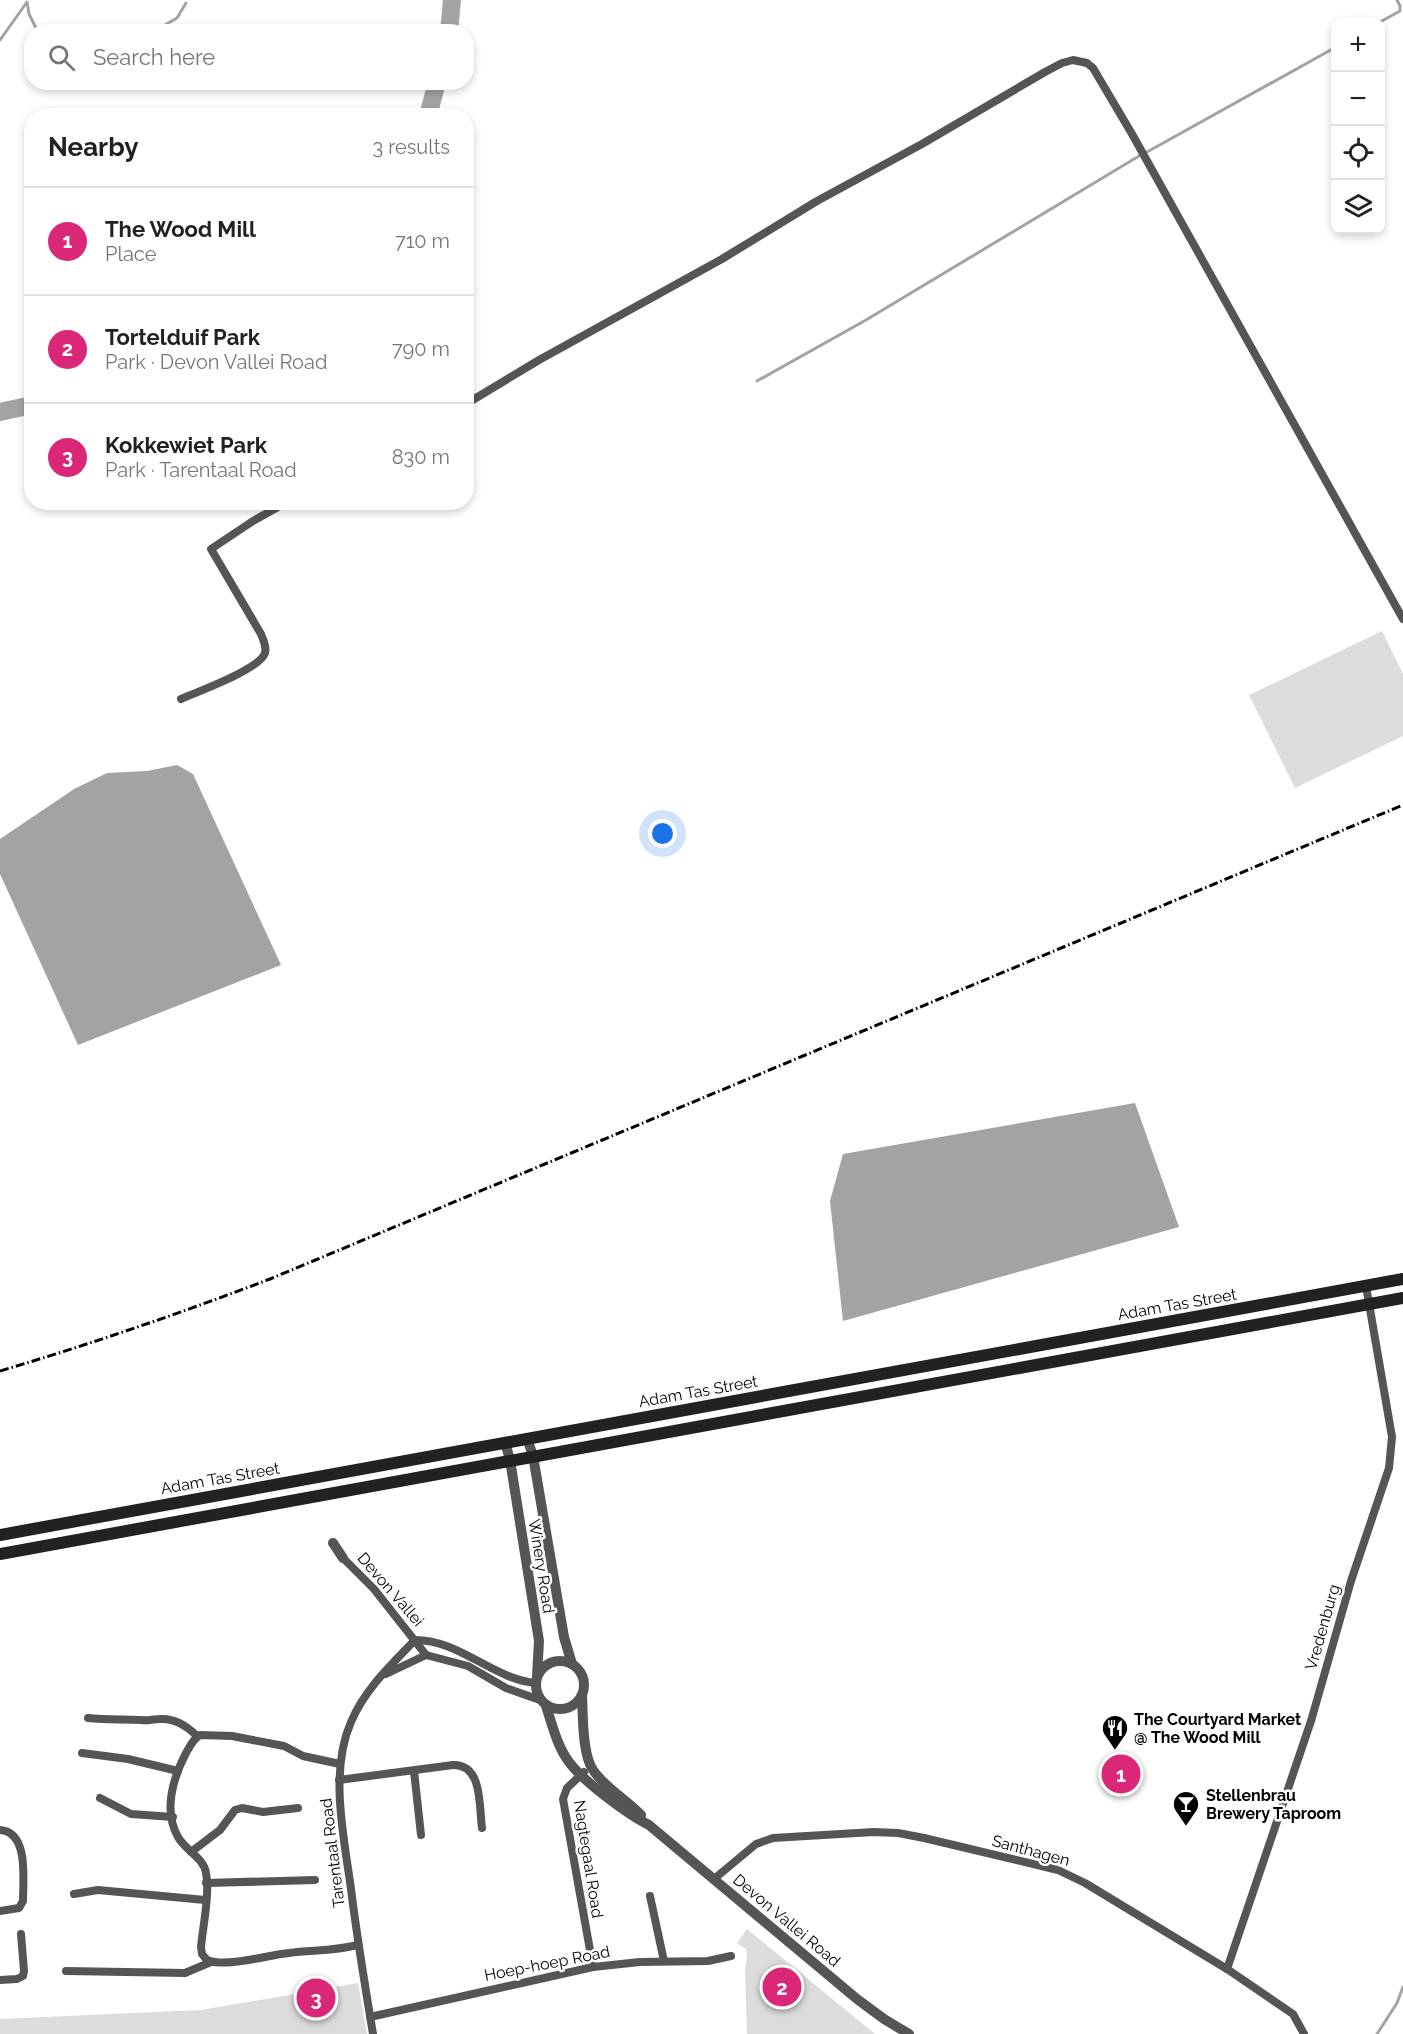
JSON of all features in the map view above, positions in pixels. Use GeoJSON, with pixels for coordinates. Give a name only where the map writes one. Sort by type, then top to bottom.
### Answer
{"type":"FeatureCollection","features":[{"type":"Feature","properties":{"kind":"main road","name":"Adam Tas Street"},"geometry":{"type":"LineString","coordinates":[[0,1535],[1403,1279]]}},
{"type":"Feature","properties":{"kind":"main road","name":"Adam Tas Street"},"geometry":{"type":"LineString","coordinates":[[0,1554],[1403,1298]]}},
{"type":"Feature","properties":{"kind":"street"},"geometry":{"type":"LineString","coordinates":[[474,399],[1045,72],[1069,61],[1084,62],[1093,68],[1132,134],[1399,602],[1403,619]]}},
{"type":"Feature","properties":{"kind":"street"},"geometry":{"type":"LineString","coordinates":[[181,699],[255,666],[265,654],[261,634],[211,549],[273,510]]}},
{"type":"Feature","properties":{"kind":"street","name":"Vredenburg"},"geometry":{"type":"LineString","coordinates":[[1227,1970],[1311,1720],[1351,1581],[1389,1468],[1392,1437],[1366,1286]]}},
{"type":"Feature","properties":{"kind":"street","name":"Winery Road"},"geometry":{"type":"LineString","coordinates":[[527,1438],[533,1456],[564,1637],[572,1664]]}},
{"type":"Feature","properties":{"kind":"street","name":"Winery Road"},"geometry":{"type":"LineString","coordinates":[[505,1442],[510,1460],[539,1641],[536,1679]]}},
{"type":"Feature","properties":{"kind":"street","name":"Devon Vallei"},"geometry":{"type":"LineString","coordinates":[[333,1543],[343,1558],[374,1589],[426,1655]]}},
{"type":"Feature","properties":{"kind":"street"},"geometry":{"type":"LineString","coordinates":[[415,1640],[429,1640],[451,1647],[472,1656],[501,1674],[522,1681],[536,1679]]}},
{"type":"Feature","properties":{"kind":"street","name":"Tarentaal Road"},"geometry":{"type":"LineString","coordinates":[[374,2034],[358,1945],[346,1855],[339,1780],[340,1764],[344,1741],[351,1721],[369,1689],[415,1640]]}},
{"type":"Feature","properties":{"kind":"street"},"geometry":{"type":"LineString","coordinates":[[380,1676],[426,1655],[468,1666],[506,1688],[562,1710],[571,1707],[582,1695]]}},
{"type":"Feature","properties":{"kind":"street"},"geometry":{"type":"LineString","coordinates":[[543,1703],[536,1679],[541,1669],[556,1661],[572,1664],[579,1670],[584,1687],[582,1695],[583,1731],[591,1768]]}},
{"type":"Feature","properties":{"kind":"street","name":"Devon Vallei Road"},"geometry":{"type":"LineString","coordinates":[[543,1703],[564,1753],[580,1774],[633,1817],[649,1825],[857,1999],[909,2034]]}},
{"type":"Feature","properties":{"kind":"street"},"geometry":{"type":"LineString","coordinates":[[88,1718],[109,1720],[125,1718],[144,1721],[166,1719],[187,1726],[197,1736],[232,1736],[284,1746],[303,1756],[340,1764]]}},
{"type":"Feature","properties":{"kind":"street"},"geometry":{"type":"LineString","coordinates":[[197,1736],[178,1771],[171,1798],[172,1817],[178,1838],[201,1861],[205,1869],[201,1951],[204,1957],[211,1962]]}},
{"type":"Feature","properties":{"kind":"street"},"geometry":{"type":"LineString","coordinates":[[82,1753],[128,1759],[178,1771]]}},
{"type":"Feature","properties":{"kind":"street"},"geometry":{"type":"LineString","coordinates":[[339,1780],[453,1765],[464,1767],[474,1775],[482,1828]]}},
{"type":"Feature","properties":{"kind":"street","name":"Devon Vallei Road"},"geometry":{"type":"LineString","coordinates":[[591,1768],[602,1781],[640,1813],[649,1825]]}},
{"type":"Feature","properties":{"kind":"street","name":"Nagtegaal Road"},"geometry":{"type":"LineString","coordinates":[[591,1768],[580,1774],[565,1790],[563,1803],[593,1967]]}},
{"type":"Feature","properties":{"kind":"street"},"geometry":{"type":"LineString","coordinates":[[414,1771],[421,1835]]}},
{"type":"Feature","properties":{"kind":"street"},"geometry":{"type":"LineString","coordinates":[[99,1798],[131,1814],[172,1817]]}},
{"type":"Feature","properties":{"kind":"street"},"geometry":{"type":"LineString","coordinates":[[191,1852],[220,1830],[235,1810],[242,1808],[263,1812],[298,1808]]}},
{"type":"Feature","properties":{"kind":"street"},"geometry":{"type":"LineString","coordinates":[[0,1830],[12,1833],[20,1845],[23,1901],[19,1908],[0,1911]]}},
{"type":"Feature","properties":{"kind":"street","name":"Santhagen"},"geometry":{"type":"LineString","coordinates":[[714,1879],[756,1844],[773,1838],[874,1832],[898,1833],[1065,1873],[1227,1970],[1289,2011],[1299,2022],[1304,2034]]}},
{"type":"Feature","properties":{"kind":"street"},"geometry":{"type":"LineString","coordinates":[[206,1883],[315,1880]]}},
{"type":"Feature","properties":{"kind":"street"},"geometry":{"type":"LineString","coordinates":[[74,1894],[98,1890],[205,1900]]}},
{"type":"Feature","properties":{"kind":"street"},"geometry":{"type":"LineString","coordinates":[[650,1896],[664,1961]]}},
{"type":"Feature","properties":{"kind":"street"},"geometry":{"type":"LineString","coordinates":[[0,1980],[17,1979],[23,1976],[21,1934]]}},
{"type":"Feature","properties":{"kind":"street"},"geometry":{"type":"LineString","coordinates":[[66,1971],[191,1972],[211,1962],[227,1962],[290,1953],[333,1951],[358,1945]]}},
{"type":"Feature","properties":{"kind":"street","name":"Hoep-hoep Road"},"geometry":{"type":"LineString","coordinates":[[370,2017],[593,1967],[664,1961],[708,1961],[731,1956]]}},
{"type":"Feature","properties":{"kind":"shaded area"},"geometry":{"type":"Polygon","coordinates":[[[1382,631],[1403,674],[1403,736],[1295,788],[1249,695],[1382,631]]]}},
{"type":"Feature","properties":{"kind":"shaded area"},"geometry":{"type":"Polygon","coordinates":[[[177,765],[193,774],[281,965],[78,1045],[0,874],[0,839],[74,789],[107,773],[147,771],[177,765]]]}},
{"type":"Feature","properties":{"kind":"shaded area"},"geometry":{"type":"Polygon","coordinates":[[[1135,1103],[1179,1227],[843,1321],[830,1201],[843,1154],[1135,1103]]]}},
{"type":"Feature","properties":{"kind":"shaded area"},"geometry":{"type":"Polygon","coordinates":[[[747,1929],[875,2034],[747,2034],[745,1970],[747,1955],[746,1949],[737,1943],[747,1929]]]}},
{"type":"Feature","properties":{"kind":"shaded area"},"geometry":{"type":"Polygon","coordinates":[[[358,1983],[367,2034],[0,2034],[0,2019],[201,2010],[358,1983]]]}},
{"type":"Feature","properties":{"kind":"waterway"},"geometry":{"type":"LineString","coordinates":[[450,24],[452,0]]}},
{"type":"Feature","properties":{"kind":"waterway"},"geometry":{"type":"LineString","coordinates":[[1385,19],[1400,11],[1397,0]]}},
{"type":"Feature","properties":{"kind":"waterway"},"geometry":{"type":"LineString","coordinates":[[0,40],[27,2],[34,24]]}},
{"type":"Feature","properties":{"kind":"waterway"},"geometry":{"type":"LineString","coordinates":[[167,24],[177,18],[186,3]]}},
{"type":"Feature","properties":{"kind":"waterway"},"geometry":{"type":"LineString","coordinates":[[1147,152],[1331,50]]}},
{"type":"Feature","properties":{"kind":"waterway"},"geometry":{"type":"LineString","coordinates":[[430,108],[435,90]]}},
{"type":"Feature","properties":{"kind":"waterway"},"geometry":{"type":"LineString","coordinates":[[757,381],[866,320],[1139,156]]}},
{"type":"Feature","properties":{"kind":"waterway"},"geometry":{"type":"LineString","coordinates":[[0,412],[24,407]]}},
{"type":"Feature","properties":{"kind":"waterway"},"geometry":{"type":"LineString","coordinates":[[1377,2034],[1397,2003],[1403,1987]]}},
{"type":"Feature","properties":{"kind":"railway"},"geometry":{"type":"LineString","coordinates":[[0,1371],[136,1328],[270,1279],[1403,805]]}},
{"type":"Feature","properties":{"kind":"place","name":"The Courtyard Market @ The Wood Mill"},"geometry":{"type":"Point","coordinates":[1115,1751]}},
{"type":"Feature","properties":{"kind":"place","name":"The Wood Mill"},"geometry":{"type":"Point","coordinates":[1121,1774]}},
{"type":"Feature","properties":{"kind":"place","name":"Stellenbrau Brewery Taproom"},"geometry":{"type":"Point","coordinates":[1186,1827]}},
{"type":"Feature","properties":{"kind":"place","name":"Tortelduif Park"},"geometry":{"type":"Point","coordinates":[782,1987]}},
{"type":"Feature","properties":{"kind":"place","name":"Kokkewiet Park"},"geometry":{"type":"Point","coordinates":[316,1998]}}]}
